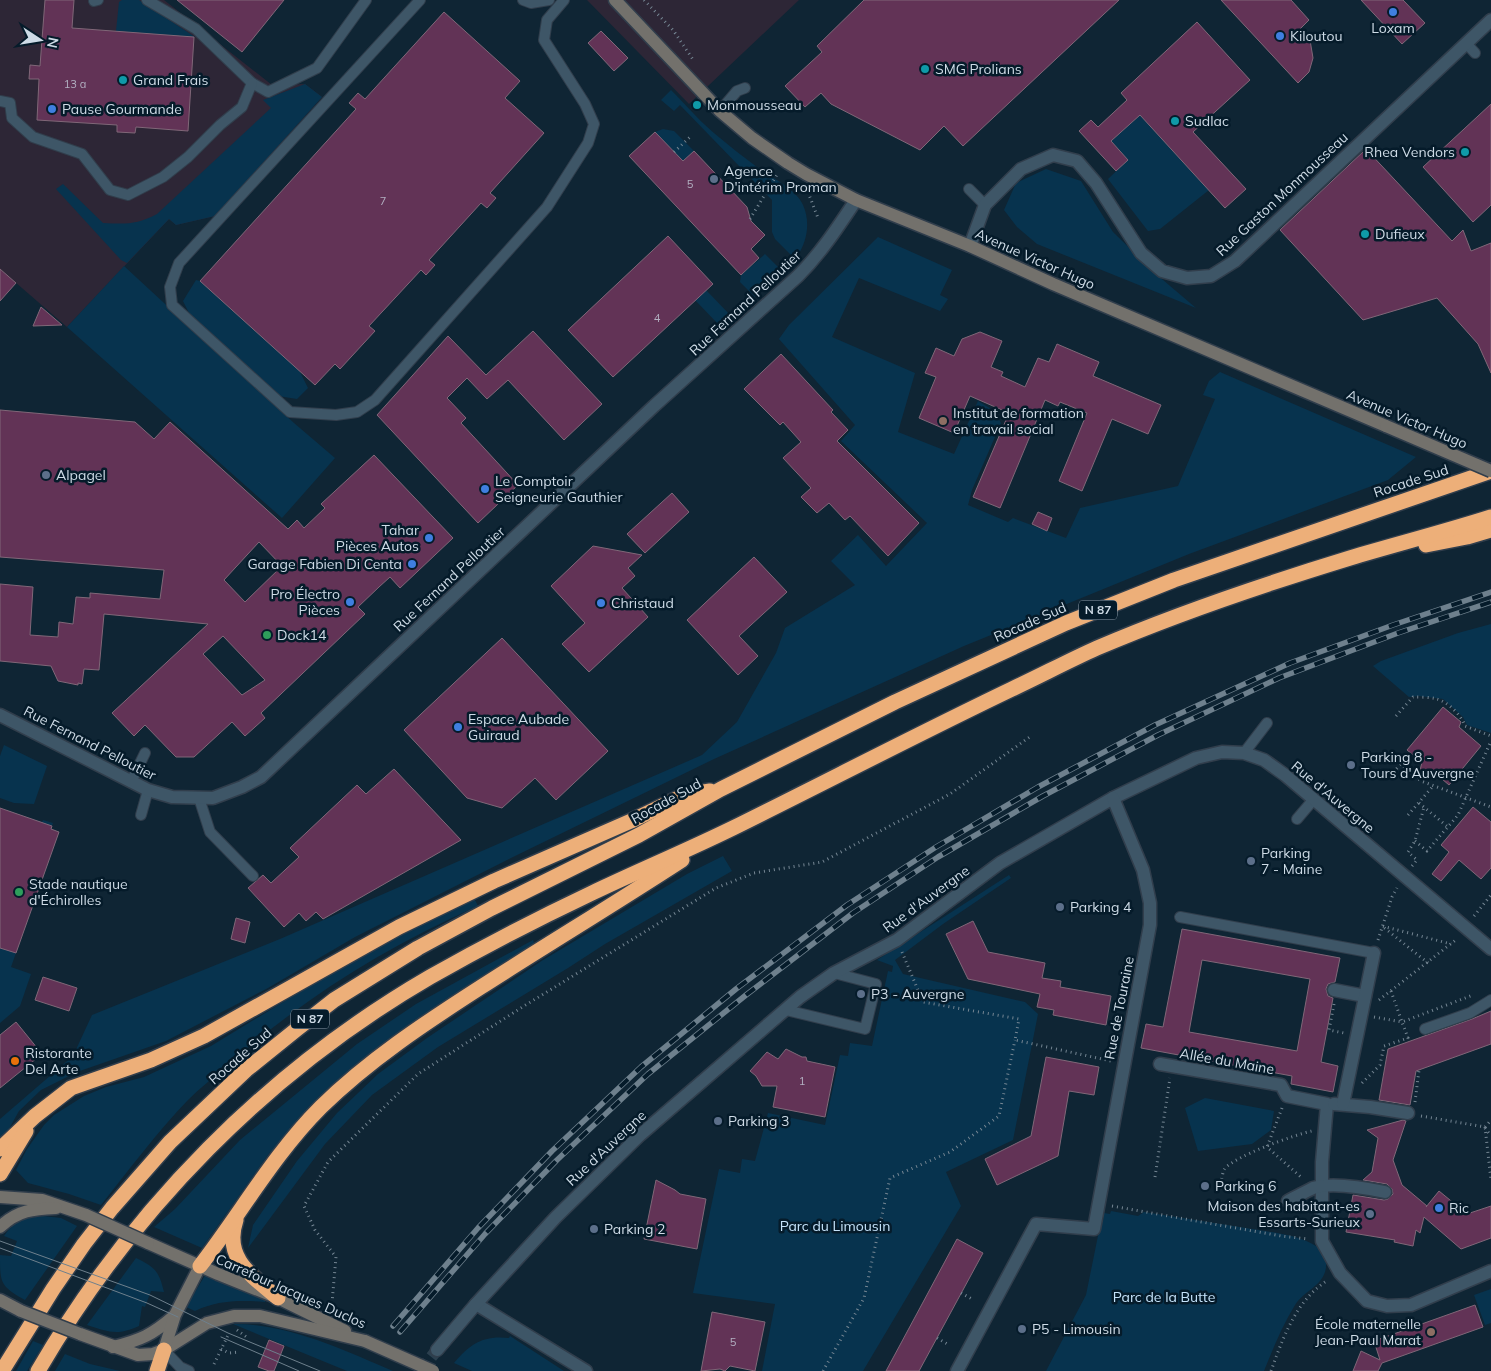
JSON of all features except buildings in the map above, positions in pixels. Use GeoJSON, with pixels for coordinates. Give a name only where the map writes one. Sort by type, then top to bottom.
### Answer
{"type":"FeatureCollection","features":[{"type":"Feature","properties":{"kind":"highway","name":"Rocade Sud"},"geometry":{"type":"LineString","coordinates":[[2,1371],[53,1289],[112,1208],[170,1142],[246,1070],[334,1000],[418,948],[492,908],[639,835],[721,789],[895,702],[1066,623],[1183,577],[1491,471]]}},
{"type":"Feature","properties":{"kind":"highway","name":"N 87"},"geometry":{"type":"LineString","coordinates":[[38,1371],[96,1280],[161,1198],[226,1132],[302,1065],[386,1004],[430,977],[538,920],[729,830],[919,733],[1097,648],[1206,605],[1346,559],[1491,517]]}},
{"type":"Feature","properties":{"kind":"highway"},"geometry":{"type":"LineString","coordinates":[[1346,559],[1467,537],[1491,530]]}},
{"type":"Feature","properties":{"kind":"highway"},"geometry":{"type":"LineString","coordinates":[[0,1149],[34,1116],[71,1088],[152,1060],[204,1036],[399,927],[494,881],[631,821],[685,795],[721,789]]}},
{"type":"Feature","properties":{"kind":"highway"},"geometry":{"type":"LineString","coordinates":[[200,1266],[263,1177],[303,1127],[352,1079],[379,1056],[430,1020],[729,830]]}},
{"type":"Feature","properties":{"kind":"highway"},"geometry":{"type":"LineString","coordinates":[[0,1174],[34,1116]]}},
{"type":"Feature","properties":{"kind":"highway"},"geometry":{"type":"LineString","coordinates":[[238,1214],[233,1231],[234,1254],[252,1276],[278,1298]]}},
{"type":"Feature","properties":{"kind":"highway"},"geometry":{"type":"LineString","coordinates":[[157,1371],[164,1350]]}},
{"type":"Feature","properties":{"kind":"main road","name":"Avenue Victor Hugo"},"geometry":{"type":"LineString","coordinates":[[615,0],[720,111],[752,138],[788,164],[856,200],[970,246],[1053,284],[1491,471]]}},
{"type":"Feature","properties":{"kind":"main road"},"geometry":{"type":"LineString","coordinates":[[0,1196],[42,1200],[64,1208]]}},
{"type":"Feature","properties":{"kind":"main road"},"geometry":{"type":"LineString","coordinates":[[0,1226],[10,1218],[31,1209],[64,1208]]}},
{"type":"Feature","properties":{"kind":"main road","name":"Carrefour Jacques Duclos"},"geometry":{"type":"LineString","coordinates":[[64,1208],[86,1215],[200,1266],[278,1298],[365,1341]]}},
{"type":"Feature","properties":{"kind":"main road"},"geometry":{"type":"LineString","coordinates":[[164,1350],[175,1315],[200,1266]]}},
{"type":"Feature","properties":{"kind":"main road","name":"Carrefour Jacques Duclos"},"geometry":{"type":"LineString","coordinates":[[0,1300],[20,1311],[138,1355],[153,1354],[164,1350],[207,1323],[234,1316],[260,1316],[365,1341]]}},
{"type":"Feature","properties":{"kind":"main road"},"geometry":{"type":"LineString","coordinates":[[113,1347],[139,1340],[156,1331],[175,1315]]}},
{"type":"Feature","properties":{"kind":"main road"},"geometry":{"type":"LineString","coordinates":[[365,1341],[433,1371]]}},
{"type":"Feature","properties":{"kind":"street","name":"Rue Gaston Monmousseau"},"geometry":{"type":"LineString","coordinates":[[970,246],[985,205],[1021,169],[1053,155],[1077,162],[1096,182],[1141,253],[1162,271],[1187,278],[1210,276],[1235,261],[1470,48],[1491,20]]}},
{"type":"Feature","properties":{"kind":"street","name":"Rue Fernand Pelloutier"},"geometry":{"type":"LineString","coordinates":[[0,715],[131,782],[148,790],[172,797],[213,798],[242,787],[261,777],[654,406],[811,264],[833,236],[856,200]]}},
{"type":"Feature","properties":{"kind":"street","name":"Rue d'Auvergne"},"geometry":{"type":"LineString","coordinates":[[437,1350],[476,1304],[556,1217],[640,1135],[800,997],[834,973],[897,940],[1000,863],[1113,798],[1196,758],[1222,752],[1244,753],[1264,760],[1314,799],[1491,949]]}},
{"type":"Feature","properties":{"kind":"street","name":"Rue de Touraine"},"geometry":{"type":"LineString","coordinates":[[957,1371],[1036,1224],[1094,1229],[1150,925],[1150,904],[1143,870],[1113,798]]}},
{"type":"Feature","properties":{"kind":"street"},"geometry":{"type":"LineString","coordinates":[[1343,1104],[1374,953]]}},
{"type":"Feature","properties":{"kind":"street"},"geometry":{"type":"LineString","coordinates":[[1334,990],[1365,996]]}},
{"type":"Feature","properties":{"kind":"street","name":"Allée du Maine"},"geometry":{"type":"LineString","coordinates":[[1166,1065],[1281,1085],[1287,1096],[1327,1104],[1343,1104],[1411,1114]]}},
{"type":"Feature","properties":{"kind":"street"},"geometry":{"type":"LineString","coordinates":[[1327,1104],[1319,1185],[1322,1241],[1340,1273],[1367,1301],[1387,1306],[1411,1305],[1491,1271]]}},
{"type":"Feature","properties":{"kind":"street"},"geometry":{"type":"LineString","coordinates":[[1288,1201],[1319,1185],[1353,1186],[1385,1192]]}},
{"type":"Feature","properties":{"kind":"street"},"geometry":{"type":"LineString","coordinates":[[476,1304],[586,1371]]}},
{"type":"Feature","properties":{"kind":"lane"},"geometry":{"type":"LineString","coordinates":[[147,0],[196,29],[252,83],[268,92],[317,68],[366,0]]}},
{"type":"Feature","properties":{"kind":"lane"},"geometry":{"type":"LineString","coordinates":[[420,0],[179,263],[170,287],[172,305],[290,412],[336,415],[357,412],[375,400],[547,207],[588,143],[594,124],[585,104],[544,40],[547,20],[564,0]]}},
{"type":"Feature","properties":{"kind":"lane"},"geometry":{"type":"LineString","coordinates":[[523,0],[531,3],[549,0]]}},
{"type":"Feature","properties":{"kind":"lane"},"geometry":{"type":"LineString","coordinates":[[0,101],[10,103],[12,118],[33,137],[82,154],[110,190],[128,194],[163,177],[188,157],[220,125],[242,107],[252,83]]}},
{"type":"Feature","properties":{"kind":"lane"},"geometry":{"type":"LineString","coordinates":[[720,111],[737,91],[745,88]]}},
{"type":"Feature","properties":{"kind":"lane"},"geometry":{"type":"LineString","coordinates":[[969,189],[985,205]]}},
{"type":"Feature","properties":{"kind":"lane"},"geometry":{"type":"LineString","coordinates":[[1244,753],[1267,723]]}},
{"type":"Feature","properties":{"kind":"lane"},"geometry":{"type":"LineString","coordinates":[[131,782],[145,753]]}},
{"type":"Feature","properties":{"kind":"lane"},"geometry":{"type":"LineString","coordinates":[[141,815],[148,790]]}},
{"type":"Feature","properties":{"kind":"lane"},"geometry":{"type":"LineString","coordinates":[[199,798],[210,832],[253,876]]}},
{"type":"Feature","properties":{"kind":"lane"},"geometry":{"type":"LineString","coordinates":[[1297,819],[1314,799]]}},
{"type":"Feature","properties":{"kind":"lane"},"geometry":{"type":"LineString","coordinates":[[1180,917],[1374,953]]}},
{"type":"Feature","properties":{"kind":"lane"},"geometry":{"type":"LineString","coordinates":[[786,1010],[865,1029],[876,984],[834,973]]}},
{"type":"Feature","properties":{"kind":"lane"},"geometry":{"type":"LineString","coordinates":[[1425,1029],[1470,1013],[1491,1000]]}},
{"type":"Feature","properties":{"kind":"lane"},"geometry":{"type":"LineString","coordinates":[[164,1350],[180,1367],[189,1371]]}},
{"type":"Feature","properties":{"kind":"path"},"geometry":{"type":"LineString","coordinates":[[644,0],[673,30],[698,66]]}},
{"type":"Feature","properties":{"kind":"path"},"geometry":{"type":"LineString","coordinates":[[674,152],[690,137]]}},
{"type":"Feature","properties":{"kind":"path"},"geometry":{"type":"LineString","coordinates":[[750,219],[778,172]]}},
{"type":"Feature","properties":{"kind":"path"},"geometry":{"type":"LineString","coordinates":[[1396,716],[1413,697],[1437,699],[1463,720],[1465,726],[1491,736]]}},
{"type":"Feature","properties":{"kind":"path"},"geometry":{"type":"LineString","coordinates":[[332,1303],[336,1257],[315,1230],[304,1206],[328,1162],[418,1074],[524,1006],[716,888],[754,873],[822,862],[950,794],[1031,736]]}},
{"type":"Feature","properties":{"kind":"path"},"geometry":{"type":"LineString","coordinates":[[1415,841],[1427,851],[1458,815],[1491,741]]}},
{"type":"Feature","properties":{"kind":"path"},"geometry":{"type":"LineString","coordinates":[[1377,770],[1390,777],[1402,764],[1421,781],[1491,807]]}},
{"type":"Feature","properties":{"kind":"path"},"geometry":{"type":"LineString","coordinates":[[1408,815],[1434,785]]}},
{"type":"Feature","properties":{"kind":"path"},"geometry":{"type":"LineString","coordinates":[[1419,803],[1448,827]]}},
{"type":"Feature","properties":{"kind":"path"},"geometry":{"type":"LineString","coordinates":[[1408,852],[1415,841],[1424,807]]}},
{"type":"Feature","properties":{"kind":"path"},"geometry":{"type":"LineString","coordinates":[[1381,929],[1392,897]]}},
{"type":"Feature","properties":{"kind":"path"},"geometry":{"type":"LineString","coordinates":[[1361,1015],[1451,944],[1381,929]]}},
{"type":"Feature","properties":{"kind":"path"},"geometry":{"type":"LineString","coordinates":[[1381,929],[1428,963]]}},
{"type":"Feature","properties":{"kind":"path"},"geometry":{"type":"LineString","coordinates":[[823,1371],[864,1298],[890,1178],[950,1152],[999,1116],[1019,1019],[923,1002],[897,940]]}},
{"type":"Feature","properties":{"kind":"path"},"geometry":{"type":"LineString","coordinates":[[1362,1084],[1380,1064],[1384,1046],[1408,1039],[1390,991]]}},
{"type":"Feature","properties":{"kind":"path"},"geometry":{"type":"LineString","coordinates":[[1437,1008],[1470,995]]}},
{"type":"Feature","properties":{"kind":"path"},"geometry":{"type":"LineString","coordinates":[[1334,1005],[1329,1030],[1345,1033]]}},
{"type":"Feature","properties":{"kind":"path"},"geometry":{"type":"LineString","coordinates":[[1361,1015],[1402,1022]]}},
{"type":"Feature","properties":{"kind":"path"},"geometry":{"type":"LineString","coordinates":[[1015,1040],[1101,1059]]}},
{"type":"Feature","properties":{"kind":"path"},"geometry":{"type":"LineString","coordinates":[[1155,1177],[1166,1065]]}},
{"type":"Feature","properties":{"kind":"path"},"geometry":{"type":"LineString","coordinates":[[1419,1070],[1411,1114],[1485,1127],[1491,1136]]}},
{"type":"Feature","properties":{"kind":"path"},"geometry":{"type":"LineString","coordinates":[[1267,1147],[1287,1096]]}},
{"type":"Feature","properties":{"kind":"path"},"geometry":{"type":"LineString","coordinates":[[1491,1120],[1485,1127],[1491,1180]]}},
{"type":"Feature","properties":{"kind":"path"},"geometry":{"type":"LineString","coordinates":[[1220,1188],[1224,1169],[1230,1163],[1301,1133],[1325,1128]]}},
{"type":"Feature","properties":{"kind":"path"},"geometry":{"type":"LineString","coordinates":[[1267,1147],[1319,1185]]}},
{"type":"Feature","properties":{"kind":"path"},"geometry":{"type":"LineString","coordinates":[[1099,1204],[1281,1236],[1322,1241]]}},
{"type":"Feature","properties":{"kind":"path"},"geometry":{"type":"LineString","coordinates":[[1271,1371],[1284,1335],[1301,1306],[1322,1284],[1340,1273]]}},
{"type":"Feature","properties":{"kind":"path"},"geometry":{"type":"LineString","coordinates":[[961,1293],[974,1300]]}},
{"type":"Feature","properties":{"kind":"path"},"geometry":{"type":"LineString","coordinates":[[214,1364],[231,1328],[248,1338]]}},
{"type":"Feature","properties":{"kind":"path"},"geometry":{"type":"LineString","coordinates":[[937,1338],[949,1345]]}},
{"type":"Feature","properties":{"kind":"path"},"geometry":{"type":"LineString","coordinates":[[221,1349],[229,1352],[240,1352]]}},
{"type":"Feature","properties":{"kind":"shaded area"},"geometry":{"type":"Polygon","coordinates":[[[0,0],[164,0],[272,85],[305,84],[322,97],[215,216],[176,225],[169,219],[67,327],[0,269],[0,0]]]}},
{"type":"Feature","properties":{"kind":"shaded area"},"geometry":{"type":"Polygon","coordinates":[[[587,0],[799,0],[689,104],[587,0]]]}},
{"type":"Feature","properties":{"kind":"green space"},"geometry":{"type":"Polygon","coordinates":[[[122,0],[139,0],[195,37],[116,31],[119,2],[122,0]]]}},
{"type":"Feature","properties":{"kind":"green space"},"geometry":{"type":"Polygon","coordinates":[[[305,84],[322,97],[215,216],[176,225],[169,219],[127,263],[121,260],[56,189],[63,184],[103,223],[131,223],[150,218],[157,214],[271,108],[263,100],[305,84]]]}},
{"type":"Feature","properties":{"kind":"green space"},"geometry":{"type":"Polygon","coordinates":[[[671,90],[713,133],[759,169],[788,188],[799,199],[803,205],[807,226],[805,240],[795,259],[775,239],[772,232],[772,200],[680,105],[674,111],[661,100],[671,90]]]}},
{"type":"Feature","properties":{"kind":"green space"},"geometry":{"type":"Polygon","coordinates":[[[1140,115],[1209,190],[1160,229],[1148,231],[1108,179],[1128,160],[1111,141],[1140,115]]]}},
{"type":"Feature","properties":{"kind":"green space"},"geometry":{"type":"Polygon","coordinates":[[[663,129],[674,131],[694,151],[683,161],[655,132],[663,129]]]}},
{"type":"Feature","properties":{"kind":"green space"},"geometry":{"type":"Polygon","coordinates":[[[1046,169],[1081,181],[1113,232],[1156,274],[1196,308],[1037,244],[1017,227],[1004,210],[1016,183],[1046,169]]]}},
{"type":"Feature","properties":{"kind":"green space"},"geometry":{"type":"Polygon","coordinates":[[[878,237],[952,270],[940,295],[948,299],[940,311],[859,278],[832,337],[915,373],[898,432],[954,454],[978,401],[993,410],[1001,423],[972,490],[968,505],[1008,522],[1013,518],[1066,538],[1080,508],[1178,486],[1215,399],[1203,395],[1209,381],[1220,372],[1416,457],[1388,480],[1189,554],[964,646],[714,759],[355,937],[268,988],[166,1041],[77,1072],[41,1090],[19,1111],[0,1145],[0,1119],[73,1056],[92,1015],[280,939],[702,755],[737,722],[776,653],[785,628],[855,585],[831,561],[858,535],[886,566],[927,523],[841,441],[855,425],[779,339],[789,325],[878,237]]]}},
{"type":"Feature","properties":{"kind":"green space"},"geometry":{"type":"Polygon","coordinates":[[[765,254],[782,271],[755,297],[740,282],[741,275],[765,254]]]}},
{"type":"Feature","properties":{"kind":"green space"},"geometry":{"type":"Polygon","coordinates":[[[124,266],[294,423],[335,458],[282,518],[67,327],[124,266]]]}},
{"type":"Feature","properties":{"kind":"green space"},"geometry":{"type":"Polygon","coordinates":[[[196,280],[200,281],[299,370],[308,388],[297,399],[278,396],[191,317],[183,301],[196,280]]]}},
{"type":"Feature","properties":{"kind":"green space"},"geometry":{"type":"Polygon","coordinates":[[[706,290],[731,316],[720,326],[695,300],[706,290]]]}},
{"type":"Feature","properties":{"kind":"green space"},"geometry":{"type":"Polygon","coordinates":[[[1491,624],[1491,733],[1467,725],[1463,717],[1443,699],[1419,696],[1409,697],[1373,666],[1381,661],[1458,633],[1491,624]]]}},
{"type":"Feature","properties":{"kind":"green space"},"geometry":{"type":"Polygon","coordinates":[[[4,745],[47,766],[34,804],[14,803],[0,798],[0,756],[4,745]]]}},
{"type":"Feature","properties":{"kind":"green space","name":"Stade nautique d'Échirolles"},"geometry":{"type":"Polygon","coordinates":[[[0,808],[42,822],[43,820],[53,823],[51,829],[59,832],[11,967],[31,974],[20,1006],[0,1023],[0,808]]]}},
{"type":"Feature","properties":{"kind":"green space"},"geometry":{"type":"Polygon","coordinates":[[[723,856],[732,871],[605,944],[438,1047],[372,1095],[325,1144],[248,1248],[253,1225],[297,1161],[337,1113],[378,1074],[427,1038],[543,960],[687,874],[723,856]]]}},
{"type":"Feature","properties":{"kind":"green space","name":"Parc du Limousin"},"geometry":{"type":"Polygon","coordinates":[[[1009,875],[1011,878],[943,924],[895,960],[903,974],[1025,1002],[1038,1014],[1013,1140],[946,1172],[961,1206],[863,1371],[762,1371],[775,1304],[693,1293],[719,1169],[740,1173],[742,1159],[755,1161],[768,1113],[825,1125],[840,1055],[848,1056],[850,1043],[872,1046],[888,971],[892,972],[893,966],[877,960],[1009,875]]]}},
{"type":"Feature","properties":{"kind":"green space"},"geometry":{"type":"Polygon","coordinates":[[[474,898],[478,906],[409,939],[377,957],[314,997],[254,1042],[188,1100],[154,1138],[101,1205],[28,1183],[16,1170],[27,1149],[44,1125],[54,1115],[84,1096],[106,1087],[144,1077],[211,1046],[298,993],[455,906],[474,898]]]}},
{"type":"Feature","properties":{"kind":"green space"},"geometry":{"type":"Polygon","coordinates":[[[533,940],[535,945],[303,1116],[268,1155],[202,1248],[154,1227],[175,1209],[240,1140],[357,1044],[416,1004],[533,940]]]}},
{"type":"Feature","properties":{"kind":"green space"},"geometry":{"type":"Polygon","coordinates":[[[1205,1098],[1274,1111],[1271,1130],[1252,1144],[1198,1151],[1185,1108],[1205,1098]]]}},
{"type":"Feature","properties":{"kind":"green space","name":"Parc de la Butte"},"geometry":{"type":"Polygon","coordinates":[[[1111,1211],[1138,1216],[1144,1212],[1291,1236],[1308,1242],[1322,1251],[1326,1265],[1325,1272],[1319,1282],[1298,1300],[1282,1329],[1264,1371],[1046,1371],[1086,1295],[1101,1221],[1103,1221],[1104,1213],[1110,1214],[1111,1211]]]}},
{"type":"Feature","properties":{"kind":"green space"},"geometry":{"type":"Polygon","coordinates":[[[43,1216],[61,1218],[77,1226],[25,1300],[6,1287],[1,1278],[0,1255],[11,1256],[17,1241],[4,1236],[16,1223],[43,1216]]]}},
{"type":"Feature","properties":{"kind":"green space"},"geometry":{"type":"Polygon","coordinates":[[[136,1258],[155,1270],[164,1292],[151,1291],[145,1307],[142,1306],[139,1326],[125,1331],[113,1332],[87,1325],[136,1258]]]}},
{"type":"Feature","properties":{"kind":"green space"},"geometry":{"type":"Polygon","coordinates":[[[207,1272],[266,1299],[265,1302],[229,1302],[204,1307],[195,1311],[186,1307],[207,1272]]]}},
{"type":"Feature","properties":{"kind":"green space"},"geometry":{"type":"Polygon","coordinates":[[[1491,1289],[1491,1323],[1485,1325],[1474,1295],[1491,1289]]]}},
{"type":"Feature","properties":{"kind":"green space"},"geometry":{"type":"Polygon","coordinates":[[[233,1324],[274,1328],[315,1339],[393,1371],[347,1371],[233,1324]]]}},
{"type":"Feature","properties":{"kind":"green space"},"geometry":{"type":"Polygon","coordinates":[[[510,1336],[564,1371],[472,1371],[454,1363],[478,1342],[492,1338],[509,1338],[510,1336]]]}},
{"type":"Feature","properties":{"kind":"green space"},"geometry":{"type":"Polygon","coordinates":[[[33,1341],[43,1345],[27,1371],[16,1371],[33,1341]]]}},
{"type":"Feature","properties":{"kind":"green space"},"geometry":{"type":"Polygon","coordinates":[[[65,1354],[90,1364],[120,1371],[55,1371],[65,1354]]]}},
{"type":"Feature","properties":{"kind":"tunnel"},"geometry":{"type":"LineString","coordinates":[[420,1371],[437,1350]]}},
{"type":"Feature","properties":{"kind":"tram line"},"geometry":{"type":"LineString","coordinates":[[0,1241],[150,1295],[228,1333],[320,1371]]}},
{"type":"Feature","properties":{"kind":"tram line"},"geometry":{"type":"LineString","coordinates":[[0,1248],[147,1303],[178,1317]]}},
{"type":"Feature","properties":{"kind":"tram line"},"geometry":{"type":"LineString","coordinates":[[221,1337],[299,1371]]}},
{"type":"Feature","properties":{"kind":"railway"},"geometry":{"type":"LineString","coordinates":[[393,1326],[478,1228],[552,1151],[641,1067],[736,989],[847,905],[936,847],[1038,787],[1155,725],[1290,663],[1393,625],[1491,592]]}},
{"type":"Feature","properties":{"kind":"railway"},"geometry":{"type":"LineString","coordinates":[[400,1332],[485,1234],[557,1160],[648,1074],[746,995],[853,913],[938,857],[1043,796],[1158,735],[1279,678],[1398,633],[1491,602]]}},
{"type":"Feature","properties":{"kind":"place","name":"Loxam"},"geometry":{"type":"Point","coordinates":[1393,12]}},
{"type":"Feature","properties":{"kind":"place","name":"Kiloutou"},"geometry":{"type":"Point","coordinates":[1280,36]}},
{"type":"Feature","properties":{"kind":"place","name":"SMG Prolians"},"geometry":{"type":"Point","coordinates":[925,69]}},
{"type":"Feature","properties":{"kind":"place","name":"Grand Frais"},"geometry":{"type":"Point","coordinates":[123,80]}},
{"type":"Feature","properties":{"kind":"place","name":"Monmousseau"},"geometry":{"type":"Point","coordinates":[697,105]}},
{"type":"Feature","properties":{"kind":"place","name":"Pause Gourmande"},"geometry":{"type":"Point","coordinates":[52,109]}},
{"type":"Feature","properties":{"kind":"place","name":"Sudlac"},"geometry":{"type":"Point","coordinates":[1175,121]}},
{"type":"Feature","properties":{"kind":"place","name":"Rhea Vendors"},"geometry":{"type":"Point","coordinates":[1465,152]}},
{"type":"Feature","properties":{"kind":"place","name":"Agence D'intérim Proman"},"geometry":{"type":"Point","coordinates":[714,179]}},
{"type":"Feature","properties":{"kind":"place","name":"Dufieux"},"geometry":{"type":"Point","coordinates":[1365,234]}},
{"type":"Feature","properties":{"kind":"place","name":"Institut de formation en travail social"},"geometry":{"type":"Point","coordinates":[943,421]}},
{"type":"Feature","properties":{"kind":"place","name":"Alpagel"},"geometry":{"type":"Point","coordinates":[46,475]}},
{"type":"Feature","properties":{"kind":"place","name":"Le Comptoir Seigneurie Gauthier"},"geometry":{"type":"Point","coordinates":[485,489]}},
{"type":"Feature","properties":{"kind":"place","name":"Tahar Pièces Autos"},"geometry":{"type":"Point","coordinates":[429,538]}},
{"type":"Feature","properties":{"kind":"place","name":"Garage Fabien Di Centa"},"geometry":{"type":"Point","coordinates":[412,564]}},
{"type":"Feature","properties":{"kind":"place","name":"Pro Électro Pièces"},"geometry":{"type":"Point","coordinates":[350,602]}},
{"type":"Feature","properties":{"kind":"place","name":"Christaud"},"geometry":{"type":"Point","coordinates":[601,603]}},
{"type":"Feature","properties":{"kind":"place","name":"Dock14"},"geometry":{"type":"Point","coordinates":[267,635]}},
{"type":"Feature","properties":{"kind":"place","name":"Espace Aubade Guiraud"},"geometry":{"type":"Point","coordinates":[458,727]}},
{"type":"Feature","properties":{"kind":"place","name":"Parking 8 - Tours d'Auvergne"},"geometry":{"type":"Point","coordinates":[1351,765]}},
{"type":"Feature","properties":{"kind":"place","name":"Parking 7 - Maine"},"geometry":{"type":"Point","coordinates":[1251,861]}},
{"type":"Feature","properties":{"kind":"place","name":"Stade nautique d'Échirolles"},"geometry":{"type":"Point","coordinates":[19,892]}},
{"type":"Feature","properties":{"kind":"place","name":"Parking 4"},"geometry":{"type":"Point","coordinates":[1060,907]}},
{"type":"Feature","properties":{"kind":"place","name":"P3 - Auvergne"},"geometry":{"type":"Point","coordinates":[861,994]}},
{"type":"Feature","properties":{"kind":"place","name":"Ristorante Del Arte"},"geometry":{"type":"Point","coordinates":[15,1061]}},
{"type":"Feature","properties":{"kind":"place","name":"Parking 3"},"geometry":{"type":"Point","coordinates":[718,1121]}},
{"type":"Feature","properties":{"kind":"place","name":"Parking 6"},"geometry":{"type":"Point","coordinates":[1205,1186]}},
{"type":"Feature","properties":{"kind":"place","name":"Ric"},"geometry":{"type":"Point","coordinates":[1439,1208]}},
{"type":"Feature","properties":{"kind":"place","name":"Maison des habitant-es Essarts-Surieux"},"geometry":{"type":"Point","coordinates":[1370,1214]}},
{"type":"Feature","properties":{"kind":"place","name":"Parking 2"},"geometry":{"type":"Point","coordinates":[594,1229]}},
{"type":"Feature","properties":{"kind":"place","name":"P5 - Limousin"},"geometry":{"type":"Point","coordinates":[1022,1329]}},
{"type":"Feature","properties":{"kind":"place","name":"École maternelle Jean-Paul Marat"},"geometry":{"type":"Point","coordinates":[1431,1332]}}]}
